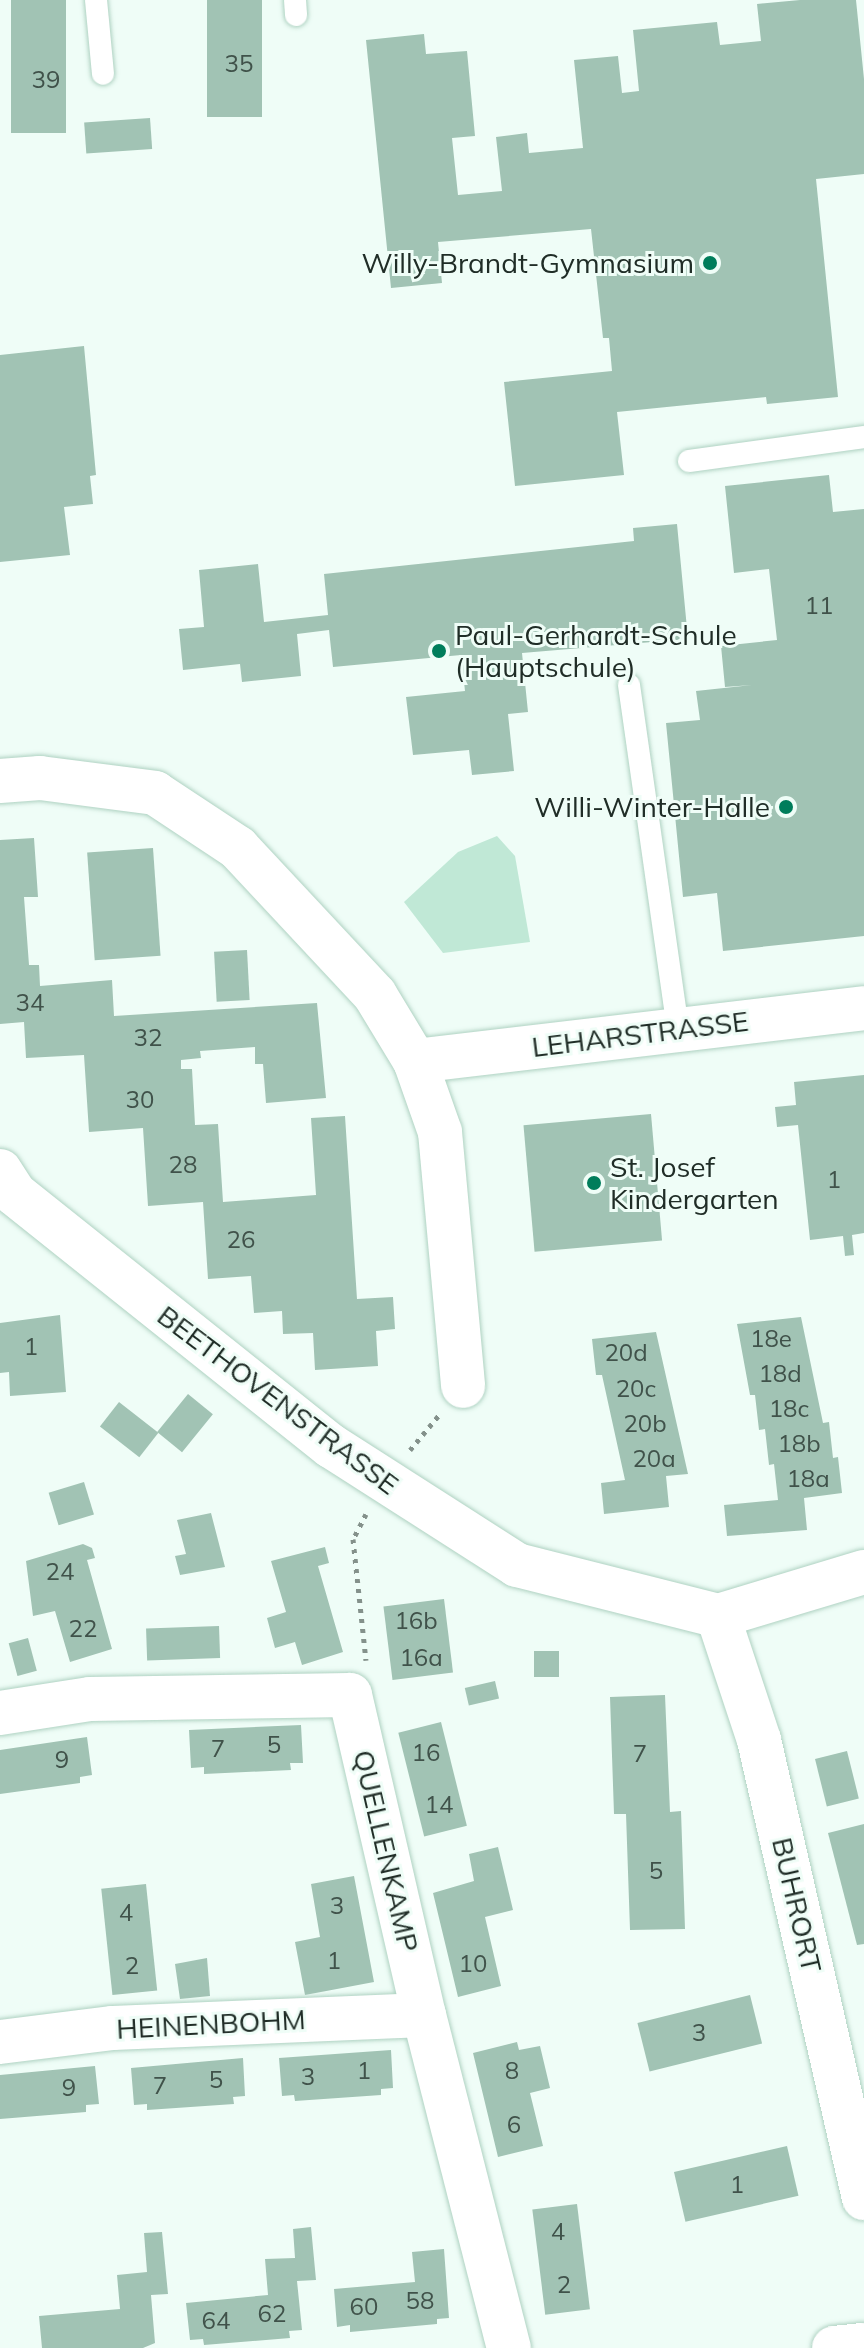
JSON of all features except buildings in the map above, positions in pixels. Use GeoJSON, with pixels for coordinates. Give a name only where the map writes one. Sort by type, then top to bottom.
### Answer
{"type":"FeatureCollection","features":[{"type":"Feature","properties":{"kind":"street"},"geometry":{"type":"LineString","coordinates":[[0,781],[40,778],[155,793],[238,848],[375,995],[415,1061],[440,1132],[463,1386]]}},
{"type":"Feature","properties":{"kind":"street","name":"LEHARSTRASSE"},"geometry":{"type":"LineString","coordinates":[[415,1061],[864,1008]]}},
{"type":"Feature","properties":{"kind":"street","name":"BEETHOVENSTRASSE"},"geometry":{"type":"LineString","coordinates":[[5,1187],[382,1483],[517,1565],[718,1616]]}},
{"type":"Feature","properties":{"kind":"street"},"geometry":{"type":"LineString","coordinates":[[718,1616],[864,1572]]}},
{"type":"Feature","properties":{"kind":"street","name":"BUHRORT"},"geometry":{"type":"LineString","coordinates":[[718,1616],[759,1740],[864,2198]]}},
{"type":"Feature","properties":{"kind":"street"},"geometry":{"type":"LineString","coordinates":[[0,1713],[90,1699],[350,1695]]}},
{"type":"Feature","properties":{"kind":"street","name":"QUELLENKAMP"},"geometry":{"type":"LineString","coordinates":[[350,1695],[424,2015],[509,2348]]}},
{"type":"Feature","properties":{"kind":"street","name":"HEINENBOHM"},"geometry":{"type":"LineString","coordinates":[[0,2042],[113,2028],[424,2015]]}},
{"type":"Feature","properties":{"kind":"street"},"geometry":{"type":"LineString","coordinates":[[834,2348],[864,2345]]}},
{"type":"Feature","properties":{"kind":"lane"},"geometry":{"type":"LineString","coordinates":[[96,0],[103,74]]}},
{"type":"Feature","properties":{"kind":"lane"},"geometry":{"type":"LineString","coordinates":[[689,461],[864,437]]}},
{"type":"Feature","properties":{"kind":"lane"},"geometry":{"type":"LineString","coordinates":[[629,685],[678,1030]]}},
{"type":"Feature","properties":{"kind":"path"},"geometry":{"type":"LineString","coordinates":[[350,1695],[368,1674],[353,1539],[382,1483],[463,1386]]}},
{"type":"Feature","properties":{"kind":"green space"},"geometry":{"type":"Polygon","coordinates":[[[497,836],[515,856],[530,942],[443,953],[404,902],[458,852],[497,836]]]}},
{"type":"Feature","properties":{"kind":"place","name":"Willy-Brandt-Gymnasium"},"geometry":{"type":"Point","coordinates":[710,263]}},
{"type":"Feature","properties":{"kind":"place","name":"Paul-Gerhardt-Schule (Hauptschule)"},"geometry":{"type":"Point","coordinates":[439,651]}},
{"type":"Feature","properties":{"kind":"place","name":"Willi-Winter-Halle"},"geometry":{"type":"Point","coordinates":[786,807]}},
{"type":"Feature","properties":{"kind":"place","name":"St. Josef Kindergarten"},"geometry":{"type":"Point","coordinates":[594,1183]}}]}
